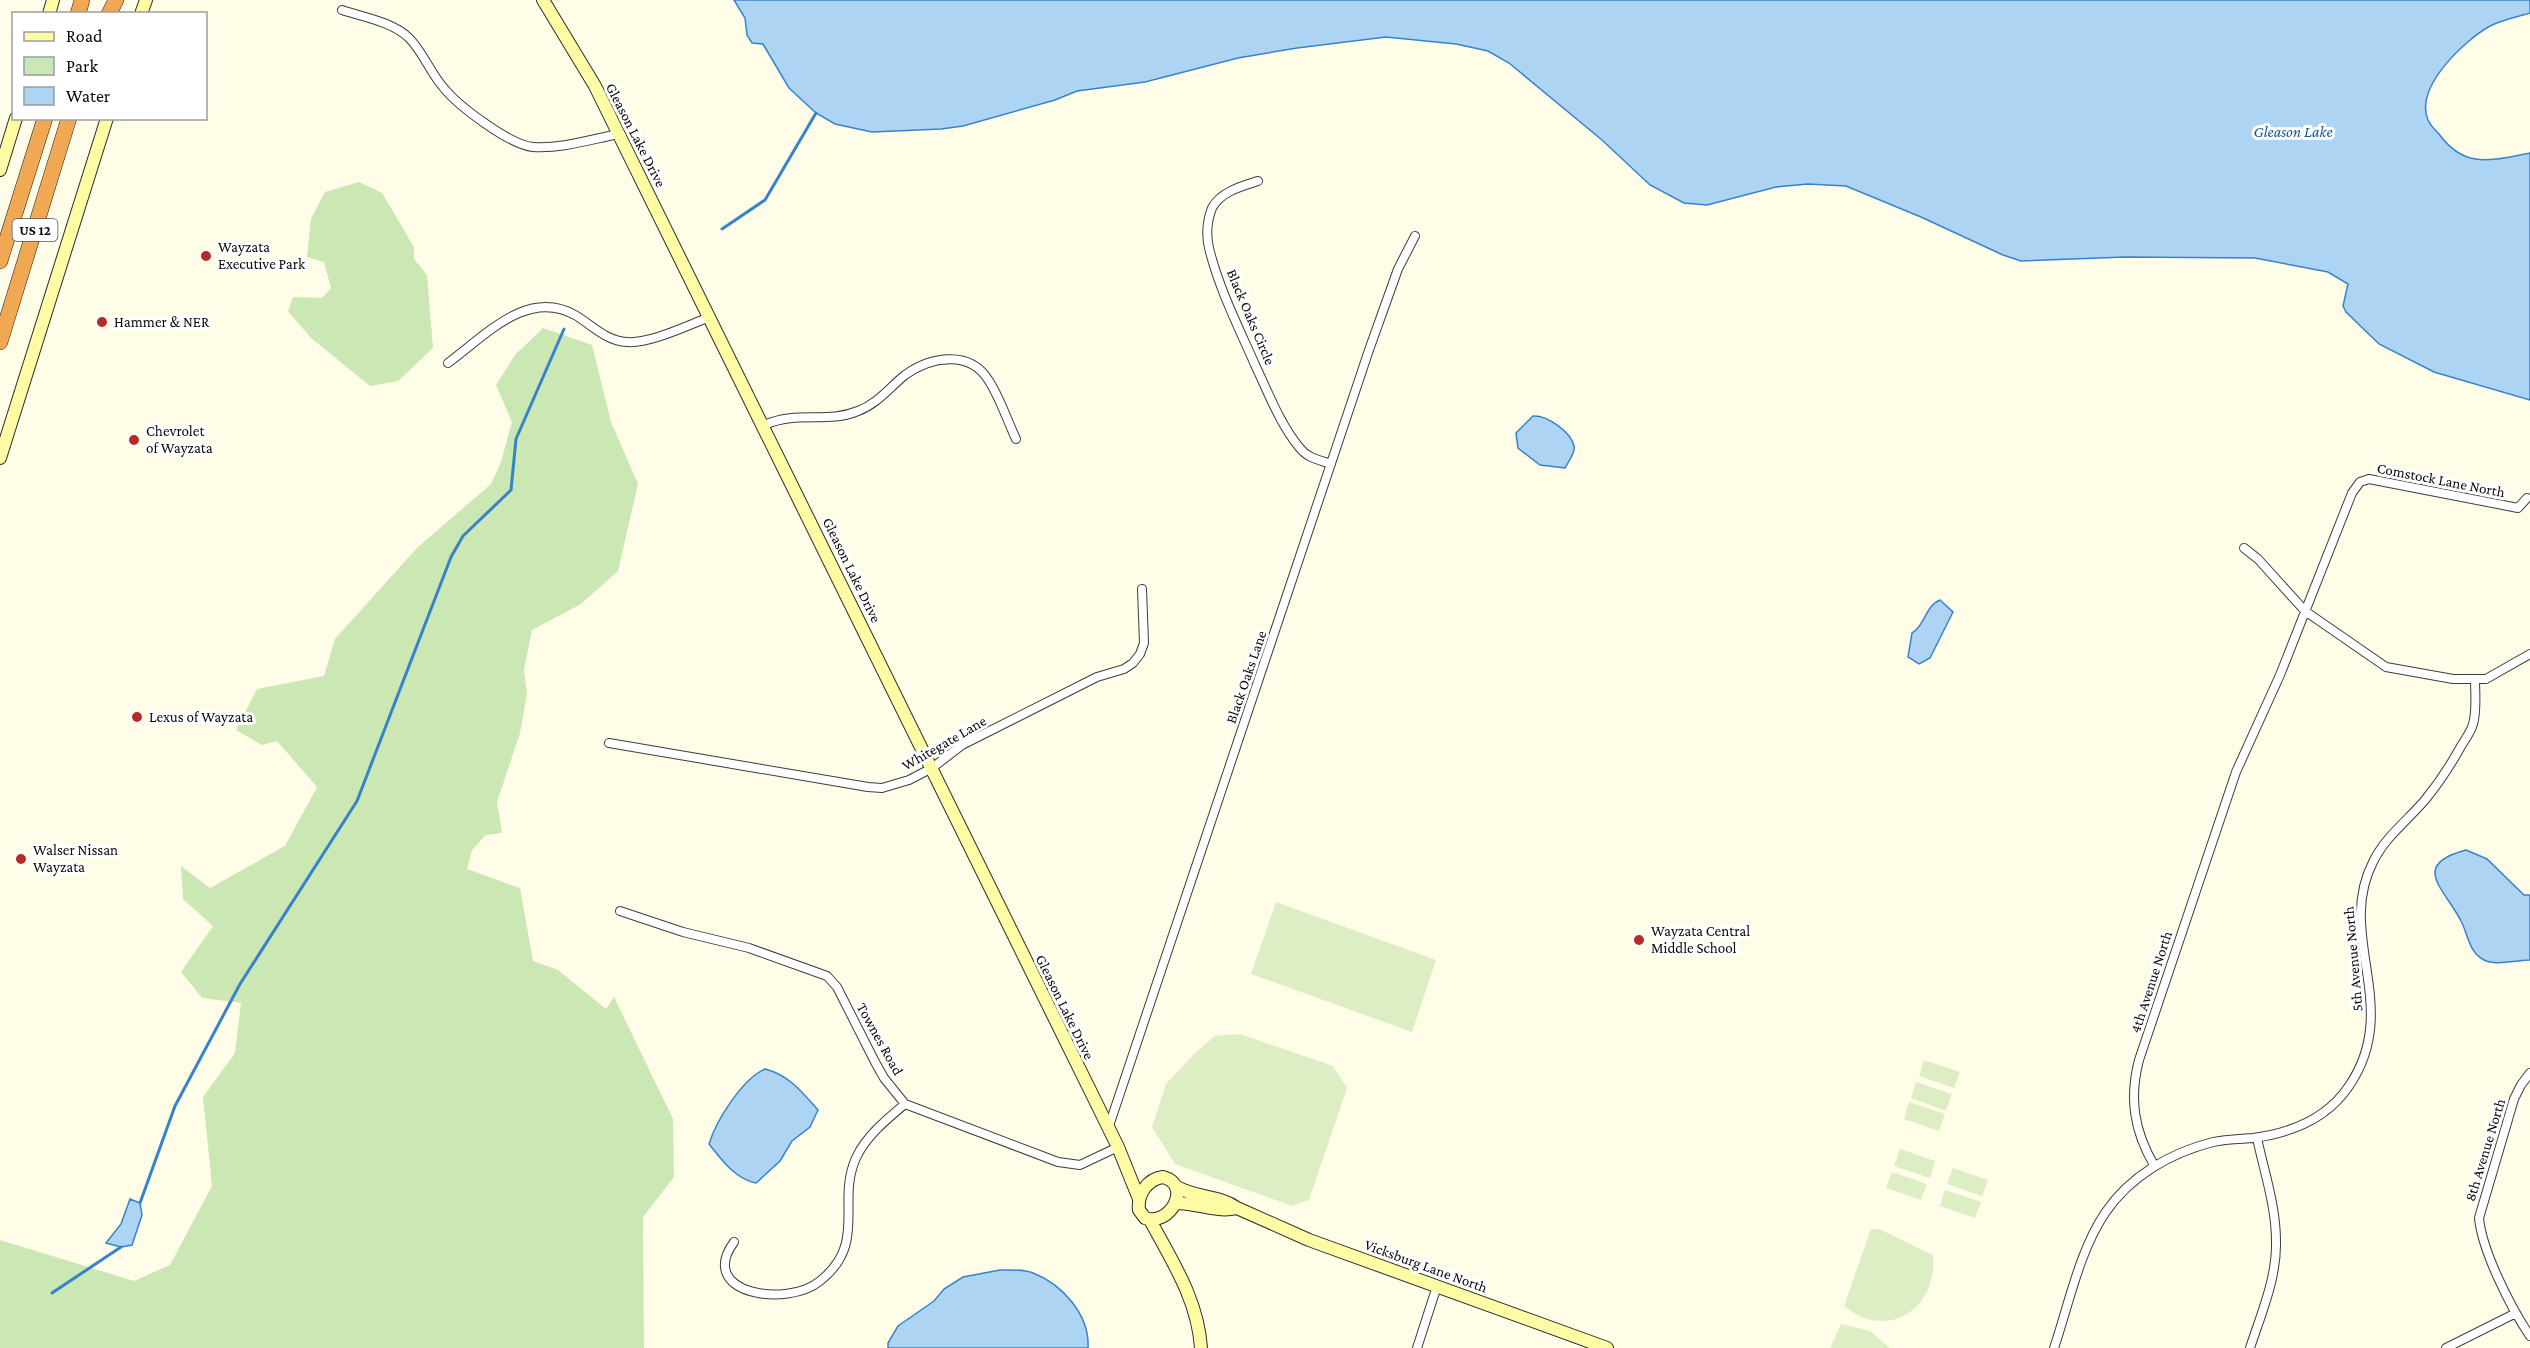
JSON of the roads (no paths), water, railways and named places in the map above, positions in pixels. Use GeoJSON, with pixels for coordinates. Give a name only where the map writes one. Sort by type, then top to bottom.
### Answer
{"type":"FeatureCollection","features":[{"type":"Feature","properties":{"kind":"highway","name":"US 12"},"geometry":{"type":"LineString","coordinates":[[0,261],[44,120]]}},
{"type":"Feature","properties":{"kind":"highway","name":"US 12"},"geometry":{"type":"LineString","coordinates":[[0,342],[68,120]]}},
{"type":"Feature","properties":{"kind":"main road","name":"Gleason Lake Drive"},"geometry":{"type":"LineString","coordinates":[[543,0],[595,86],[764,425],[1124,1159],[1139,1199]]}},
{"type":"Feature","properties":{"kind":"main road"},"geometry":{"type":"LineString","coordinates":[[0,170],[15,120]]}},
{"type":"Feature","properties":{"kind":"main road"},"geometry":{"type":"LineString","coordinates":[[0,458],[106,120]]}},
{"type":"Feature","properties":{"kind":"main road","name":"Gleason Lake Drive"},"geometry":{"type":"LineString","coordinates":[[1124,1159],[1152,1181]]}},
{"type":"Feature","properties":{"kind":"main road"},"geometry":{"type":"LineString","coordinates":[[1163,1177],[1169,1179],[1177,1187],[1176,1203],[1156,1219],[1141,1215],[1139,1199],[1152,1181],[1163,1177]]}},
{"type":"Feature","properties":{"kind":"main road","name":"Vicksburg Lane North"},"geometry":{"type":"LineString","coordinates":[[1177,1187],[1191,1195],[1226,1201],[1309,1240],[1602,1347]]}},
{"type":"Feature","properties":{"kind":"main road","name":"Vicksburg Lane North"},"geometry":{"type":"LineString","coordinates":[[1176,1203],[1190,1203],[1224,1211],[1237,1208]]}},
{"type":"Feature","properties":{"kind":"main road"},"geometry":{"type":"LineString","coordinates":[[1156,1219],[1170,1257],[1184,1279],[1195,1312],[1202,1348]]}},
{"type":"Feature","properties":{"kind":"street"},"geometry":{"type":"LineString","coordinates":[[342,10],[398,30],[410,39],[443,88],[502,135],[516,143],[532,147],[547,147],[619,134]]}},
{"type":"Feature","properties":{"kind":"street","name":"Black Oaks Circle"},"geometry":{"type":"LineString","coordinates":[[1258,181],[1237,187],[1221,197],[1213,206],[1206,228],[1209,248],[1229,306],[1276,409],[1299,448],[1309,457],[1330,464]]}},
{"type":"Feature","properties":{"kind":"street","name":"Black Oaks Lane"},"geometry":{"type":"LineString","coordinates":[[1108,1129],[1330,464],[1398,269],[1415,236]]}},
{"type":"Feature","properties":{"kind":"street"},"geometry":{"type":"LineString","coordinates":[[448,363],[522,310],[536,306],[550,306],[564,310],[602,334],[615,340],[628,342],[642,341],[710,317]]}},
{"type":"Feature","properties":{"kind":"street"},"geometry":{"type":"LineString","coordinates":[[764,425],[785,417],[842,416],[858,411],[873,403],[905,375],[925,363],[958,359],[981,371],[989,380],[1016,439]]}},
{"type":"Feature","properties":{"kind":"street","name":"Comstock Lane North"},"geometry":{"type":"LineString","coordinates":[[2325,560],[2352,493],[2360,482],[2369,479],[2518,508],[2527,498]]}},
{"type":"Feature","properties":{"kind":"street"},"geometry":{"type":"LineString","coordinates":[[2244,548],[2258,559],[2305,611],[2386,667],[2454,679],[2486,679],[2530,654]]}},
{"type":"Feature","properties":{"kind":"street","name":"4th Avenue North"},"geometry":{"type":"LineString","coordinates":[[2154,1166],[2134,1118],[2134,1079],[2139,1060],[2236,772],[2280,675],[2325,560]]}},
{"type":"Feature","properties":{"kind":"street","name":"Whitegate Lane"},"geometry":{"type":"LineString","coordinates":[[609,743],[868,787],[896,785],[932,768],[962,745],[1097,677],[1124,669],[1133,663],[1144,643],[1142,589]]}},
{"type":"Feature","properties":{"kind":"street","name":"5th Avenue North"},"geometry":{"type":"LineString","coordinates":[[2154,1166],[2174,1155],[2213,1142],[2289,1132],[2312,1121],[2332,1106],[2349,1087],[2361,1065],[2369,1042],[2372,1019],[2371,994],[2362,933],[2362,890],[2379,850],[2440,781],[2474,725],[2475,679]]}},
{"type":"Feature","properties":{"kind":"street","name":"Townes Road"},"geometry":{"type":"LineString","coordinates":[[620,911],[683,932],[748,948],[827,976],[837,987],[884,1078],[906,1104],[1058,1162],[1080,1165],[1118,1147]]}},
{"type":"Feature","properties":{"kind":"street","name":"8th Avenue North"},"geometry":{"type":"LineString","coordinates":[[2530,1073],[2514,1100],[2480,1218],[2481,1234],[2487,1250],[2516,1313],[2530,1336]]}},
{"type":"Feature","properties":{"kind":"street"},"geometry":{"type":"LineString","coordinates":[[734,1242],[726,1258],[726,1268],[735,1285],[760,1294],[786,1296],[819,1282],[832,1270],[842,1255],[848,1239],[849,1190],[856,1157],[875,1130],[906,1104]]}},
{"type":"Feature","properties":{"kind":"street"},"geometry":{"type":"LineString","coordinates":[[2250,1348],[2274,1270],[2276,1243],[2274,1215],[2257,1138]]}},
{"type":"Feature","properties":{"kind":"street"},"geometry":{"type":"LineString","coordinates":[[2054,1348],[2094,1233],[2120,1195],[2154,1166]]}},
{"type":"Feature","properties":{"kind":"street"},"geometry":{"type":"LineString","coordinates":[[1417,1348],[1437,1286]]}},
{"type":"Feature","properties":{"kind":"street"},"geometry":{"type":"LineString","coordinates":[[2446,1348],[2516,1313]]}},
{"type":"Feature","properties":{"kind":"water","name":"Gleason Lake"},"geometry":{"type":"Polygon","coordinates":[[[734,0],[2530,0],[2530,13],[2490,26],[2456,53],[2435,79],[2428,93],[2426,107],[2431,126],[2449,145],[2469,158],[2491,160],[2530,153],[2530,400],[2434,372],[2379,344],[2346,312],[2343,306],[2348,284],[2328,272],[2255,258],[2125,257],[2021,261],[1846,186],[1808,184],[1776,187],[1707,205],[1684,203],[1650,185],[1602,140],[1509,63],[1488,51],[1456,44],[1386,37],[1297,48],[1238,58],[1145,82],[1077,91],[1055,100],[963,126],[872,132],[835,124],[816,113],[789,88],[763,44],[752,43],[747,35],[745,18],[734,0]]]}},
{"type":"Feature","properties":{"kind":"water"},"geometry":{"type":"Polygon","coordinates":[[[1533,416],[1551,421],[1572,441],[1574,451],[1565,468],[1540,465],[1518,448],[1516,433],[1533,416]]]}},
{"type":"Feature","properties":{"kind":"water"},"geometry":{"type":"Polygon","coordinates":[[[1940,600],[1953,612],[1930,658],[1919,664],[1908,657],[1912,633],[1920,626],[1931,607],[1940,600]]]}},
{"type":"Feature","properties":{"kind":"water"},"geometry":{"type":"Polygon","coordinates":[[[2466,850],[2487,859],[2524,895],[2530,895],[2530,960],[2489,962],[2479,957],[2472,948],[2461,921],[2436,879],[2435,871],[2439,863],[2449,856],[2466,850]]]}},
{"type":"Feature","properties":{"kind":"water"},"geometry":{"type":"Polygon","coordinates":[[[765,1069],[788,1080],[818,1110],[810,1127],[792,1141],[780,1161],[756,1183],[735,1173],[709,1144],[717,1124],[739,1091],[756,1074],[765,1069]]]}},
{"type":"Feature","properties":{"kind":"water"},"geometry":{"type":"Polygon","coordinates":[[[130,1199],[140,1203],[142,1215],[132,1245],[121,1247],[106,1243],[121,1224],[130,1199]]]}},
{"type":"Feature","properties":{"kind":"water"},"geometry":{"type":"Polygon","coordinates":[[[1000,1270],[1021,1270],[1033,1273],[1064,1293],[1072,1302],[1084,1324],[1088,1348],[888,1348],[888,1343],[898,1326],[934,1301],[944,1289],[963,1277],[1000,1270]]]}},
{"type":"Feature","properties":{"kind":"waterway"},"geometry":{"type":"LineString","coordinates":[[722,229],[765,200],[816,113]]}},
{"type":"Feature","properties":{"kind":"waterway"},"geometry":{"type":"LineString","coordinates":[[140,1203],[175,1106],[240,984],[357,801],[451,557],[463,536],[511,490],[516,439],[564,329]]}},
{"type":"Feature","properties":{"kind":"waterway"},"geometry":{"type":"LineString","coordinates":[[52,1293],[121,1247]]}},
{"type":"Feature","properties":{"kind":"place","name":"Wayzata Executive Park"},"geometry":{"type":"Point","coordinates":[206,256]}},
{"type":"Feature","properties":{"kind":"place","name":"Hammer & NER"},"geometry":{"type":"Point","coordinates":[102,322]}},
{"type":"Feature","properties":{"kind":"place","name":"Chevrolet of Wayzata"},"geometry":{"type":"Point","coordinates":[134,440]}},
{"type":"Feature","properties":{"kind":"place","name":"Lexus of Wayzata"},"geometry":{"type":"Point","coordinates":[137,717]}},
{"type":"Feature","properties":{"kind":"place","name":"Walser Nissan Wayzata"},"geometry":{"type":"Point","coordinates":[21,859]}},
{"type":"Feature","properties":{"kind":"place","name":"Wayzata Central Middle School"},"geometry":{"type":"Point","coordinates":[1639,940]}}]}
